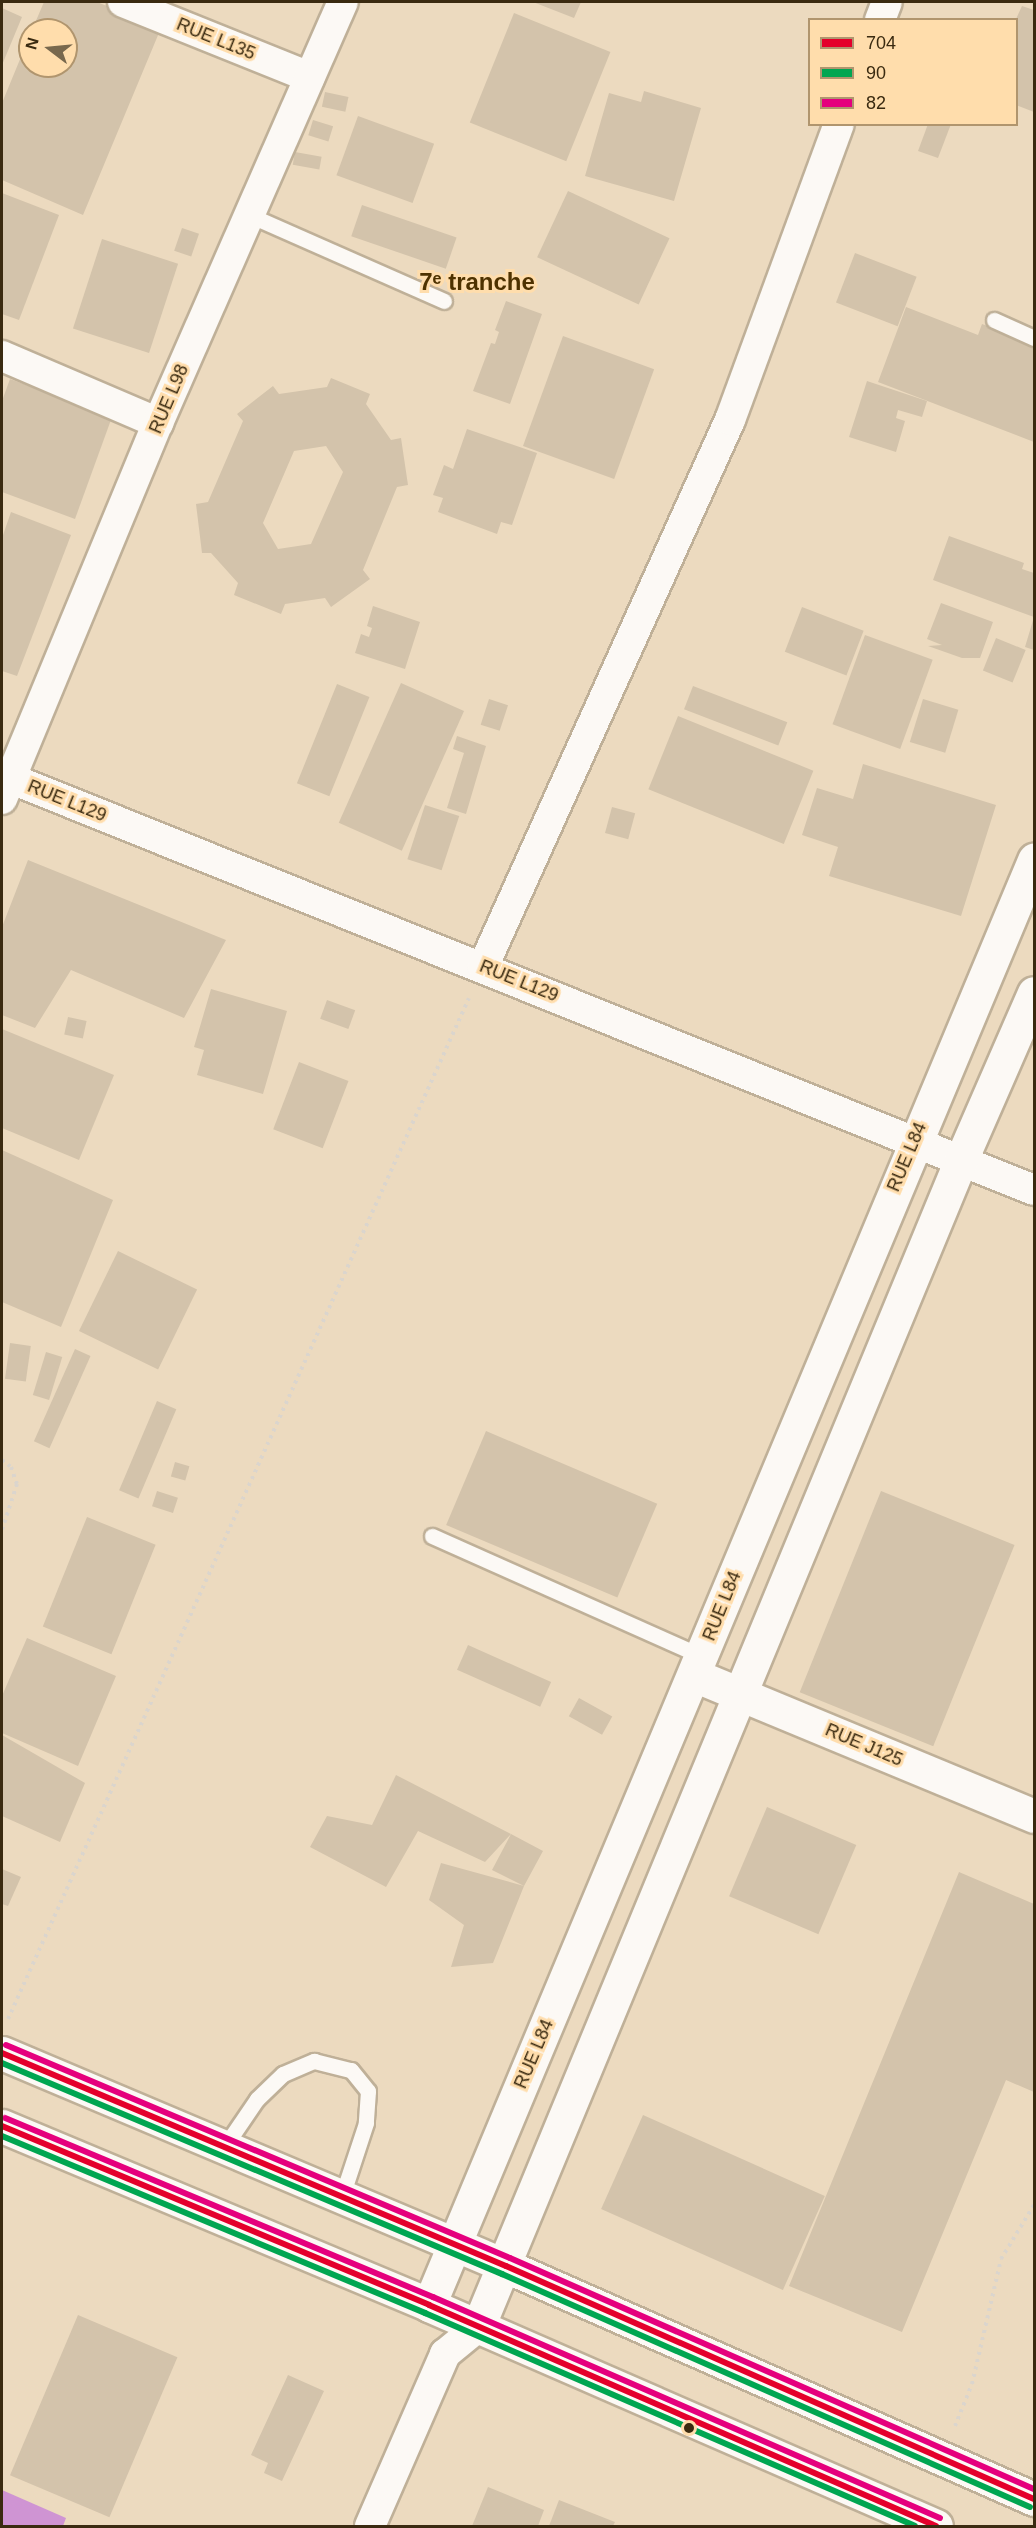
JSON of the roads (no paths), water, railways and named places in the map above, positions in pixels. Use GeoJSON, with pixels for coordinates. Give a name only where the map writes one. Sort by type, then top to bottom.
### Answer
{"type":"FeatureCollection","features":[{"type":"Feature","properties":{"kind":"main road","name":"RUE L84"},"geometry":{"type":"LineString","coordinates":[[429,2305],[698,1665],[914,1140],[1035,860]]}},
{"type":"Feature","properties":{"kind":"main road"},"geometry":{"type":"LineString","coordinates":[[478,2327],[506,2266],[961,1160],[1035,993]]}},
{"type":"Feature","properties":{"kind":"main road","name":"RUE J125"},"geometry":{"type":"LineString","coordinates":[[698,1665],[741,1693],[1035,1816]]}},
{"type":"Feature","properties":{"kind":"main road"},"geometry":{"type":"LineString","coordinates":[[4,2038],[225,2146],[506,2266],[1035,2499]]}},
{"type":"Feature","properties":{"kind":"main road"},"geometry":{"type":"LineString","coordinates":[[2,2126],[429,2305],[936,2526]]}},
{"type":"Feature","properties":{"kind":"street","name":"RUE L135"},"geometry":{"type":"LineString","coordinates":[[123,2],[310,77]]}},
{"type":"Feature","properties":{"kind":"street","name":"RUE L98"},"geometry":{"type":"LineString","coordinates":[[4,784],[158,423],[343,2]]}},
{"type":"Feature","properties":{"kind":"street"},"geometry":{"type":"LineString","coordinates":[[881,18],[887,2]]}},
{"type":"Feature","properties":{"kind":"street"},"geometry":{"type":"LineString","coordinates":[[483,967],[730,420],[838,126]]}},
{"type":"Feature","properties":{"kind":"street"},"geometry":{"type":"LineString","coordinates":[[2,356],[158,423]]}},
{"type":"Feature","properties":{"kind":"street","name":"RUE L129"},"geometry":{"type":"LineString","coordinates":[[4,784],[483,967],[1035,1190]]}},
{"type":"Feature","properties":{"kind":"street"},"geometry":{"type":"LineString","coordinates":[[429,2305],[445,2354]]}},
{"type":"Feature","properties":{"kind":"street"},"geometry":{"type":"LineString","coordinates":[[370,2526],[445,2354],[478,2327]]}},
{"type":"Feature","properties":{"kind":"lane"},"geometry":{"type":"LineString","coordinates":[[249,215],[444,302]]}},
{"type":"Feature","properties":{"kind":"lane"},"geometry":{"type":"LineString","coordinates":[[994,320],[1035,338]]}},
{"type":"Feature","properties":{"kind":"lane"},"geometry":{"type":"LineString","coordinates":[[432,1536],[698,1665]]}},
{"type":"Feature","properties":{"kind":"lane"},"geometry":{"type":"LineString","coordinates":[[225,2146],[257,2099],[283,2074],[314,2061],[351,2070],[368,2091],[366,2123],[342,2196]]}},
{"type":"Feature","properties":{"kind":"district","name":"7ᵉ tranche"},"geometry":{"type":"Point","coordinates":[477,282]}}]}
